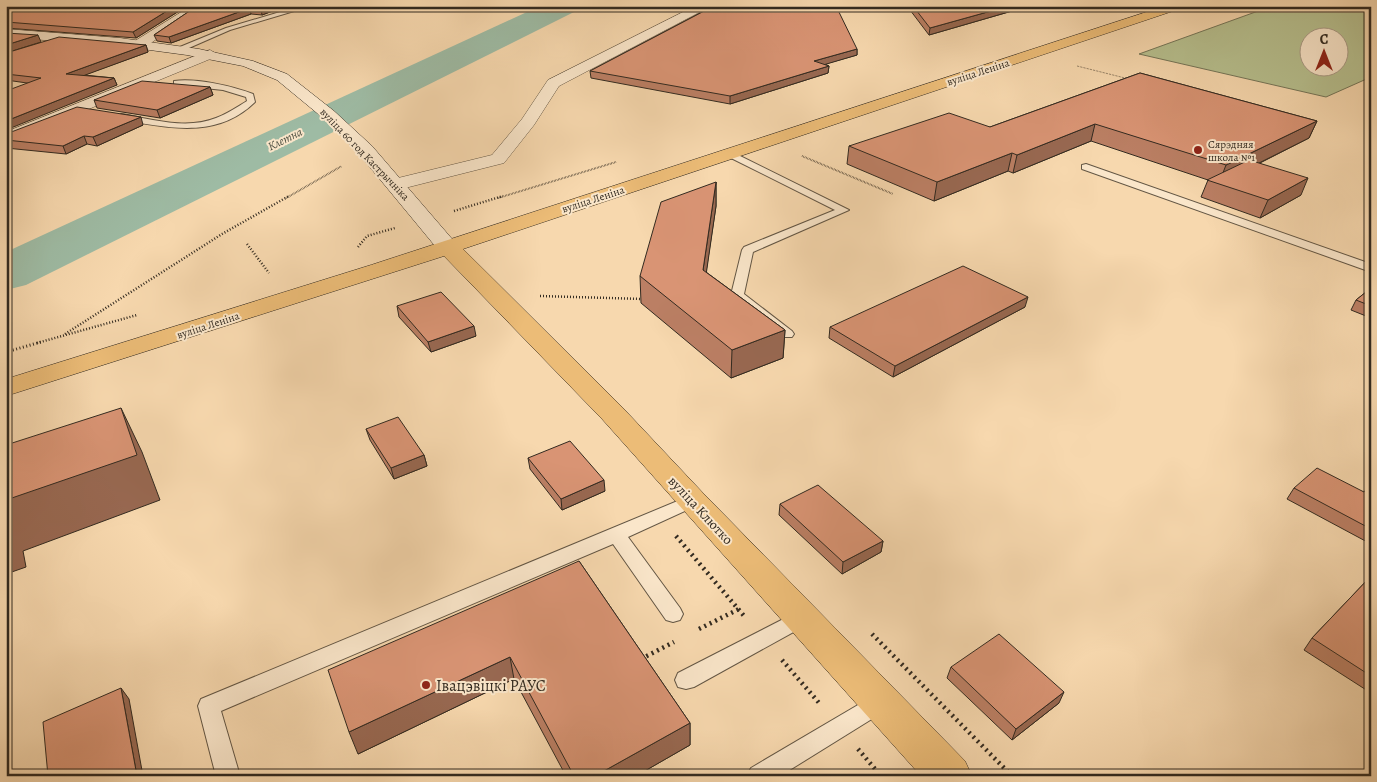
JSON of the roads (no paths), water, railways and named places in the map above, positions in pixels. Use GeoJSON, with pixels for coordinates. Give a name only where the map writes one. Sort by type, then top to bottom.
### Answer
{"type":"FeatureCollection","features":[{"type":"Feature","properties":{"kind":"main road","name":"вуліца Леніна"},"geometry":{"type":"LineString","coordinates":[[6,388],[448,248],[1178,6]]}},
{"type":"Feature","properties":{"kind":"main road","name":"вуліца Клютко"},"geometry":{"type":"LineString","coordinates":[[448,248],[612,413],[950,776]]}},
{"type":"Feature","properties":{"kind":"street"},"geometry":{"type":"LineString","coordinates":[[397,184],[498,159],[528,122],[553,83],[705,6]]}},
{"type":"Feature","properties":{"kind":"street"},"geometry":{"type":"LineString","coordinates":[[140,44],[178,20],[204,8]]}},
{"type":"Feature","properties":{"kind":"street","name":"вуліца 60 год Кастрычніка"},"geometry":{"type":"LineString","coordinates":[[6,32],[140,44],[210,54],[246,63],[283,77],[325,110],[352,137],[397,184],[448,248]]}},
{"type":"Feature","properties":{"kind":"street"},"geometry":{"type":"LineString","coordinates":[[6,138],[210,54]]}},
{"type":"Feature","properties":{"kind":"lane"},"geometry":{"type":"LineString","coordinates":[[179,49],[228,29],[308,6]]}},
{"type":"Feature","properties":{"kind":"lane"},"geometry":{"type":"LineString","coordinates":[[48,44],[67,38]]}},
{"type":"Feature","properties":{"kind":"lane"},"geometry":{"type":"LineString","coordinates":[[112,115],[186,127],[218,121],[251,102],[250,96],[240,92],[216,86],[177,83]]}},
{"type":"Feature","properties":{"kind":"lane"},"geometry":{"type":"LineString","coordinates":[[75,109],[94,112]]}},
{"type":"Feature","properties":{"kind":"lane"},"geometry":{"type":"LineString","coordinates":[[730,154],[844,210],[748,250],[737,295],[787,334]]}},
{"type":"Feature","properties":{"kind":"lane"},"geometry":{"type":"LineString","coordinates":[[1086,167],[1371,268]]}},
{"type":"Feature","properties":{"kind":"lane"},"geometry":{"type":"LineString","coordinates":[[228,776],[209,706],[692,501]]}},
{"type":"Feature","properties":{"kind":"lane"},"geometry":{"type":"LineString","coordinates":[[616,534],[673,614]]}},
{"type":"Feature","properties":{"kind":"lane"},"geometry":{"type":"LineString","coordinates":[[686,680],[801,618]]}},
{"type":"Feature","properties":{"kind":"lane"},"geometry":{"type":"LineString","coordinates":[[759,776],[880,702]]}},
{"type":"Feature","properties":{"kind":"waterway","name":"Клетна"},"geometry":{"type":"LineString","coordinates":[[6,273],[564,6]]}},
{"type":"Feature","properties":{"kind":"place","name":"Сярэдняя школа №1"},"geometry":{"type":"Point","coordinates":[1198,150]}},
{"type":"Feature","properties":{"kind":"place","name":"Івацэвіцкі РАУС"},"geometry":{"type":"Point","coordinates":[426,685]}}]}
